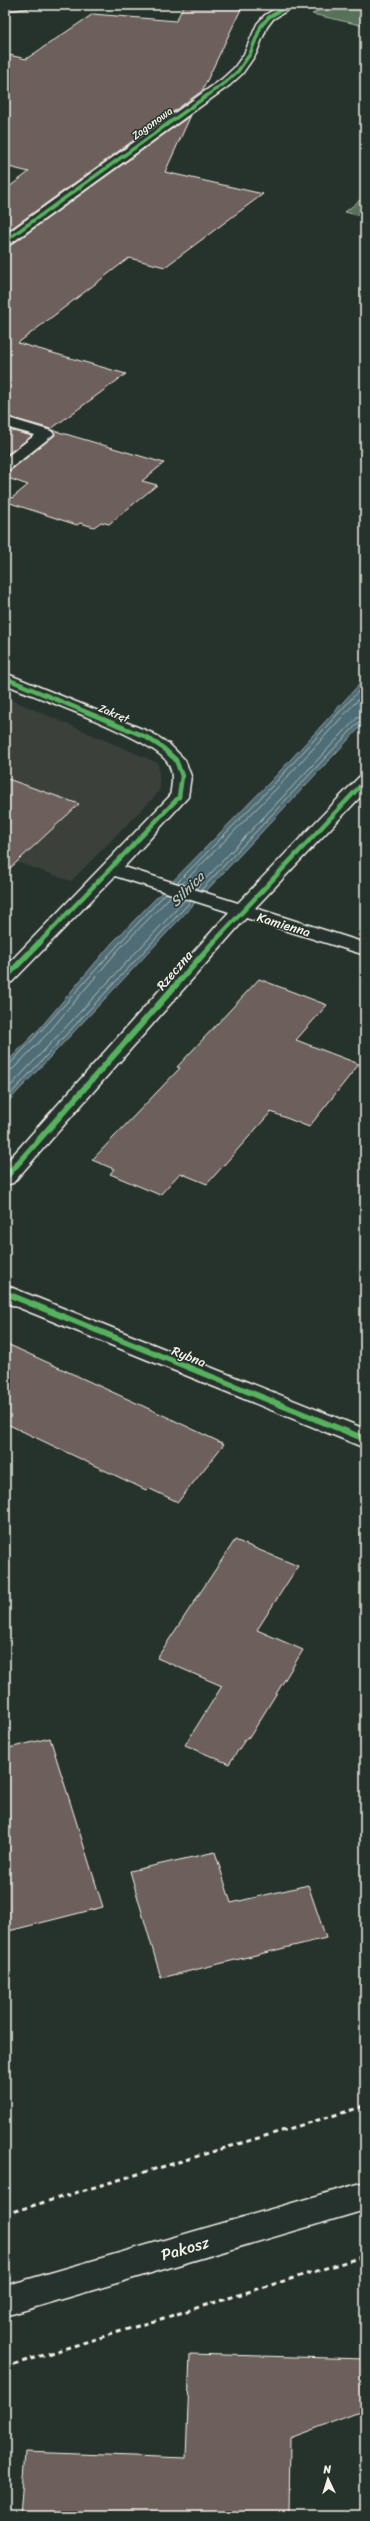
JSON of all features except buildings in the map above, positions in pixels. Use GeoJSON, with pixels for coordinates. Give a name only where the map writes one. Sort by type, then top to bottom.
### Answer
{"type":"FeatureCollection","features":[{"type":"Feature","properties":{"kind":"street"},"geometry":{"type":"LineString","coordinates":[[5,7],[27,5]]}},
{"type":"Feature","properties":{"kind":"street","name":"Zagonowa"},"geometry":{"type":"LineString","coordinates":[[5,241],[226,82],[238,71],[250,54],[261,26],[269,18],[290,5]]}},
{"type":"Feature","properties":{"kind":"street"},"geometry":{"type":"LineString","coordinates":[[5,422],[46,434],[5,466]]}},
{"type":"Feature","properties":{"kind":"street","name":"Zakręt"},"geometry":{"type":"LineString","coordinates":[[5,678],[146,737],[163,748],[176,760],[182,776],[179,797],[112,869]]}},
{"type":"Feature","properties":{"kind":"street","name":"Rzeczna"},"geometry":{"type":"LineString","coordinates":[[5,1178],[241,910],[365,781]]}},
{"type":"Feature","properties":{"kind":"street"},"geometry":{"type":"LineString","coordinates":[[5,978],[112,869]]}},
{"type":"Feature","properties":{"kind":"street","name":"Kamienna"},"geometry":{"type":"LineString","coordinates":[[112,869],[365,949]]}},
{"type":"Feature","properties":{"kind":"street","name":"Rybna"},"geometry":{"type":"LineString","coordinates":[[5,1293],[365,1439]]}},
{"type":"Feature","properties":{"kind":"street","name":"Pakosz"},"geometry":{"type":"LineString","coordinates":[[5,2301],[365,2196]]}},
{"type":"Feature","properties":{"kind":"path"},"geometry":{"type":"LineString","coordinates":[[5,2214],[365,2106]]}},
{"type":"Feature","properties":{"kind":"path"},"geometry":{"type":"LineString","coordinates":[[5,2367],[365,2256]]}},
{"type":"Feature","properties":{"kind":"shaded area"},"geometry":{"type":"Polygon","coordinates":[[[5,697],[158,763],[160,788],[156,795],[71,881],[5,858],[5,697]]]}},
{"type":"Feature","properties":{"kind":"green space"},"geometry":{"type":"Polygon","coordinates":[[[329,5],[365,5],[365,26],[312,14],[329,5]]]}},
{"type":"Feature","properties":{"kind":"green space"},"geometry":{"type":"Polygon","coordinates":[[[365,196],[365,217],[345,212],[365,196]]]}},
{"type":"Feature","properties":{"kind":"water","name":"Silnica"},"geometry":{"type":"Polygon","coordinates":[[[365,678],[365,722],[5,1105],[5,1064],[41,1027],[112,943],[271,781],[365,678]]]}},
{"type":"Feature","properties":{"kind":"cycle path"},"geometry":{"type":"LineString","coordinates":[[5,241],[226,82],[238,71],[250,54],[261,26],[269,17],[290,5]]}},
{"type":"Feature","properties":{"kind":"cycle path"},"geometry":{"type":"LineString","coordinates":[[5,678],[146,737],[163,748],[176,760],[182,776],[179,797],[112,869],[5,978]]}},
{"type":"Feature","properties":{"kind":"cycle path"},"geometry":{"type":"LineString","coordinates":[[5,1178],[241,911],[365,781]]}},
{"type":"Feature","properties":{"kind":"cycle path"},"geometry":{"type":"LineString","coordinates":[[5,1293],[365,1439]]}}]}
